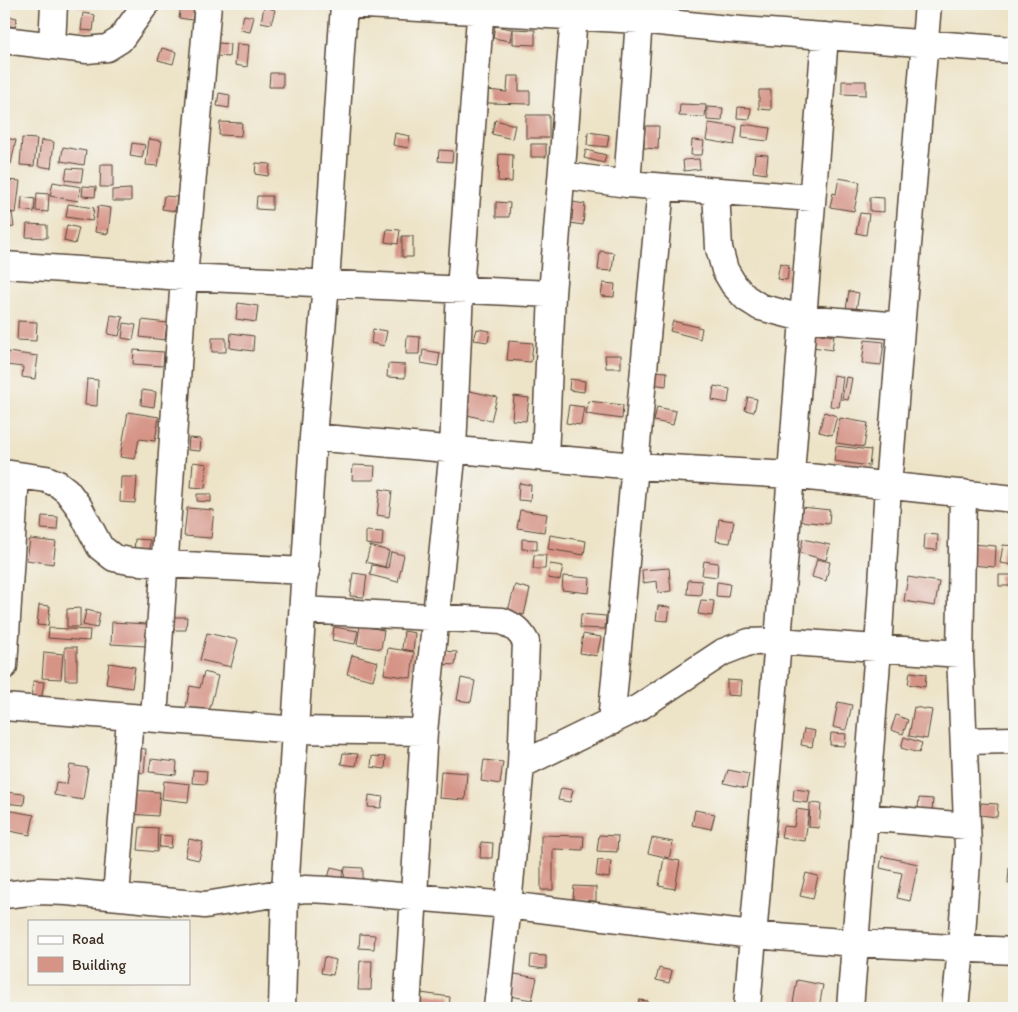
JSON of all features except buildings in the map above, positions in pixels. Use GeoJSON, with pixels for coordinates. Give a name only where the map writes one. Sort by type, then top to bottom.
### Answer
{"type":"FeatureCollection","features":[{"type":"Feature","properties":{"kind":"street"},"geometry":{"type":"LineString","coordinates":[[52,44],[54,4]]}},
{"type":"Feature","properties":{"kind":"street"},"geometry":{"type":"LineString","coordinates":[[4,40],[52,44],[87,50],[107,48],[120,40],[146,4]]}},
{"type":"Feature","properties":{"kind":"street"},"geometry":{"type":"LineString","coordinates":[[116,896],[164,564],[184,277],[208,4]]}},
{"type":"Feature","properties":{"kind":"street"},"geometry":{"type":"LineString","coordinates":[[282,1008],[286,893],[313,436],[326,283],[345,4],[480,7],[1014,50]]}},
{"type":"Feature","properties":{"kind":"street"},"geometry":{"type":"LineString","coordinates":[[850,1008],[878,649],[888,486],[928,4]]}},
{"type":"Feature","properties":{"kind":"street"},"geometry":{"type":"LineString","coordinates":[[407,1008],[424,732],[453,449],[460,290],[480,7]]}},
{"type":"Feature","properties":{"kind":"street"},"geometry":{"type":"LineString","coordinates":[[544,458],[552,294],[574,16]]}},
{"type":"Feature","properties":{"kind":"street"},"geometry":{"type":"LineString","coordinates":[[628,184],[639,20]]}},
{"type":"Feature","properties":{"kind":"street"},"geometry":{"type":"LineString","coordinates":[[747,1008],[778,641],[825,36]]}},
{"type":"Feature","properties":{"kind":"street"},"geometry":{"type":"LineString","coordinates":[[562,174],[628,184],[812,198]]}},
{"type":"Feature","properties":{"kind":"street"},"geometry":{"type":"LineString","coordinates":[[612,722],[661,187]]}},
{"type":"Feature","properties":{"kind":"street"},"geometry":{"type":"LineString","coordinates":[[716,191],[718,248],[725,270],[734,285],[746,298],[760,307],[802,318],[901,326]]}},
{"type":"Feature","properties":{"kind":"street"},"geometry":{"type":"LineString","coordinates":[[4,265],[184,277],[552,294]]}},
{"type":"Feature","properties":{"kind":"street"},"geometry":{"type":"LineString","coordinates":[[313,436],[635,466],[790,475],[1014,499]]}},
{"type":"Feature","properties":{"kind":"street"},"geometry":{"type":"LineString","coordinates":[[4,666],[10,474],[46,479],[68,491],[79,507],[100,547],[114,558],[164,564],[306,571]]}},
{"type":"Feature","properties":{"kind":"street"},"geometry":{"type":"LineString","coordinates":[[955,1008],[968,848],[960,654],[963,493]]}},
{"type":"Feature","properties":{"kind":"street"},"geometry":{"type":"LineString","coordinates":[[303,610],[502,621],[520,631],[526,642],[521,765],[497,1008]]}},
{"type":"Feature","properties":{"kind":"street"},"geometry":{"type":"LineString","coordinates":[[521,765],[612,722],[638,708],[723,652],[750,642],[778,641],[960,654]]}},
{"type":"Feature","properties":{"kind":"street"},"geometry":{"type":"LineString","coordinates":[[4,708],[297,730],[424,732]]}},
{"type":"Feature","properties":{"kind":"street"},"geometry":{"type":"LineString","coordinates":[[964,741],[1014,740]]}},
{"type":"Feature","properties":{"kind":"street"},"geometry":{"type":"LineString","coordinates":[[865,817],[967,826]]}},
{"type":"Feature","properties":{"kind":"street"},"geometry":{"type":"LineString","coordinates":[[4,895],[38,891],[68,892],[205,905],[305,889],[329,890],[508,904],[684,928],[753,935],[855,943],[1014,951]]}}]}
